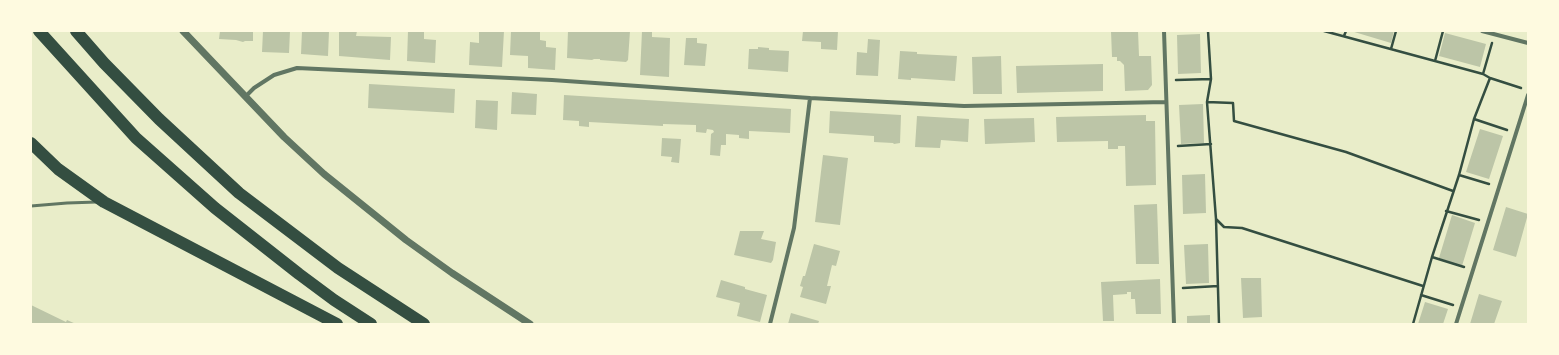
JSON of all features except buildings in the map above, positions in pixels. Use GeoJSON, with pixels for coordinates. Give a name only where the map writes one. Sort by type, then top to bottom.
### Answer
{"type":"FeatureCollection","features":[{"type":"Feature","properties":{"kind":"highway"},"geometry":{"type":"LineString","coordinates":[[39,31],[68,65],[136,138],[215,208],[299,274],[371,324]]}},
{"type":"Feature","properties":{"kind":"highway"},"geometry":{"type":"LineString","coordinates":[[76,31],[104,63],[159,119],[239,192],[338,268],[424,324]]}},
{"type":"Feature","properties":{"kind":"highway"},"geometry":{"type":"LineString","coordinates":[[31,143],[58,169],[104,202],[337,324]]}},
{"type":"Feature","properties":{"kind":"street"},"geometry":{"type":"LineString","coordinates":[[183,31],[284,137],[324,174],[452,273],[530,324]]}},
{"type":"Feature","properties":{"kind":"street"},"geometry":{"type":"LineString","coordinates":[[1164,31],[1174,324]]}},
{"type":"Feature","properties":{"kind":"street"},"geometry":{"type":"LineString","coordinates":[[1482,31],[1528,43]]}},
{"type":"Feature","properties":{"kind":"street"},"geometry":{"type":"LineString","coordinates":[[245,97],[254,88],[274,75],[297,68],[552,80],[810,98],[964,106],[1166,102]]}},
{"type":"Feature","properties":{"kind":"street"},"geometry":{"type":"LineString","coordinates":[[1456,324],[1489,223],[1515,132],[1528,95]]}},
{"type":"Feature","properties":{"kind":"street"},"geometry":{"type":"LineString","coordinates":[[770,324],[794,228],[810,98]]}},
{"type":"Feature","properties":{"kind":"lane"},"geometry":{"type":"LineString","coordinates":[[31,206],[104,202]]}},
{"type":"Feature","properties":{"kind":"path"},"geometry":{"type":"LineString","coordinates":[[1208,31],[1211,79],[1207,102],[1216,218],[1220,324]]}},
{"type":"Feature","properties":{"kind":"path"},"geometry":{"type":"LineString","coordinates":[[1324,31],[1435,60],[1483,74],[1490,78],[1528,90]]}},
{"type":"Feature","properties":{"kind":"path"},"geometry":{"type":"LineString","coordinates":[[1344,36],[1346,31]]}},
{"type":"Feature","properties":{"kind":"path"},"geometry":{"type":"LineString","coordinates":[[1391,49],[1396,31]]}},
{"type":"Feature","properties":{"kind":"path"},"geometry":{"type":"LineString","coordinates":[[1435,60],[1443,31]]}},
{"type":"Feature","properties":{"kind":"path"},"geometry":{"type":"LineString","coordinates":[[1483,74],[1494,34]]}},
{"type":"Feature","properties":{"kind":"path"},"geometry":{"type":"LineString","coordinates":[[1413,324],[1446,211],[1459,175],[1474,119],[1490,78]]}},
{"type":"Feature","properties":{"kind":"path"},"geometry":{"type":"LineString","coordinates":[[1165,80],[1211,79]]}},
{"type":"Feature","properties":{"kind":"path"},"geometry":{"type":"LineString","coordinates":[[1207,102],[1233,103],[1234,121],[1346,152],[1453,191]]}},
{"type":"Feature","properties":{"kind":"path"},"geometry":{"type":"LineString","coordinates":[[1474,119],[1515,132]]}},
{"type":"Feature","properties":{"kind":"path"},"geometry":{"type":"LineString","coordinates":[[1168,146],[1211,144]]}},
{"type":"Feature","properties":{"kind":"path"},"geometry":{"type":"LineString","coordinates":[[1459,175],[1499,187]]}},
{"type":"Feature","properties":{"kind":"path"},"geometry":{"type":"LineString","coordinates":[[1446,211],[1489,223]]}},
{"type":"Feature","properties":{"kind":"path"},"geometry":{"type":"LineString","coordinates":[[1216,218],[1224,227],[1242,228],[1423,286]]}},
{"type":"Feature","properties":{"kind":"path"},"geometry":{"type":"LineString","coordinates":[[1432,257],[1474,270]]}},
{"type":"Feature","properties":{"kind":"path"},"geometry":{"type":"LineString","coordinates":[[1172,288],[1218,286]]}},
{"type":"Feature","properties":{"kind":"path"},"geometry":{"type":"LineString","coordinates":[[1421,295],[1461,308]]}}]}
